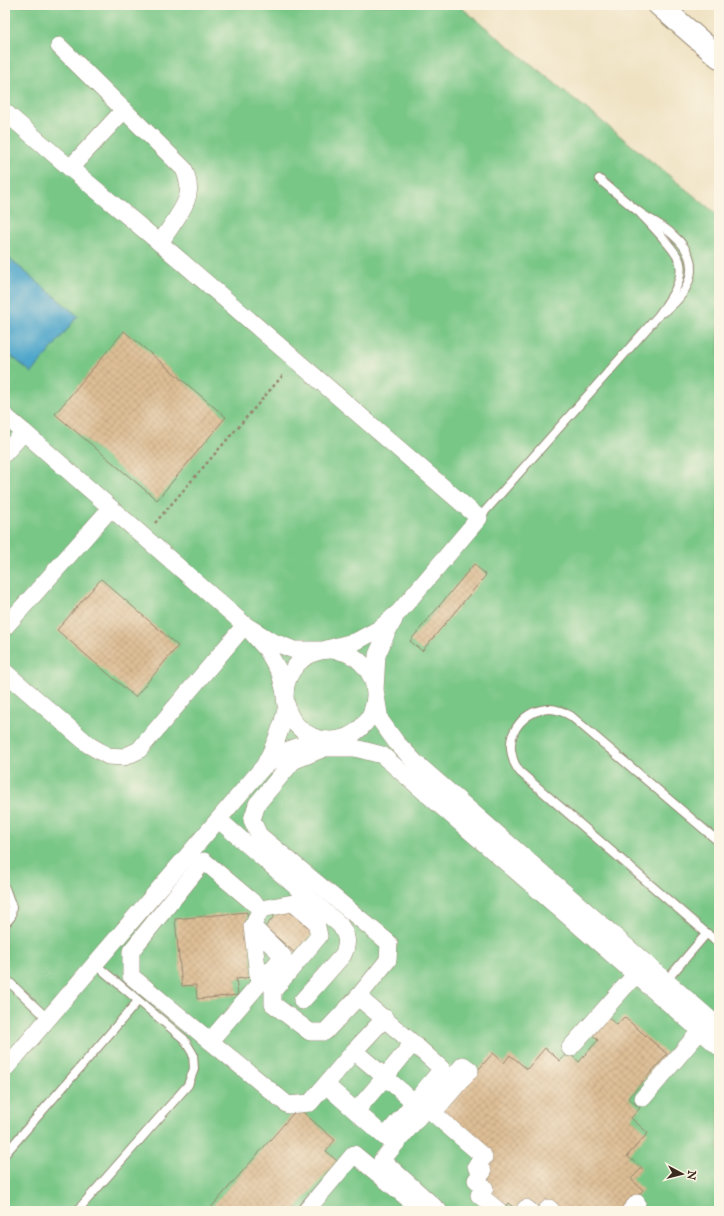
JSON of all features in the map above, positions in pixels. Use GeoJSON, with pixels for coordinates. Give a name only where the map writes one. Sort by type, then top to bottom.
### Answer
{"type":"FeatureCollection","features":[{"type":"Feature","properties":{"kind":"street"},"geometry":{"type":"LineString","coordinates":[[659,5],[719,57]]}},
{"type":"Feature","properties":{"kind":"street"},"geometry":{"type":"LineString","coordinates":[[59,46],[184,169],[188,178],[188,198],[185,206],[160,243]]}},
{"type":"Feature","properties":{"kind":"street"},"geometry":{"type":"LineString","coordinates":[[70,168],[124,110]]}},
{"type":"Feature","properties":{"kind":"street"},"geometry":{"type":"LineString","coordinates":[[5,112],[160,243],[479,518],[399,612],[379,629],[357,641],[308,655],[296,665],[288,678],[282,727],[264,766],[5,1069]]}},
{"type":"Feature","properties":{"kind":"street"},"geometry":{"type":"LineString","coordinates":[[5,416],[245,625],[267,650],[277,667],[280,673],[292,719],[302,730],[314,737],[371,740],[416,762]]}},
{"type":"Feature","properties":{"kind":"street"},"geometry":{"type":"LineString","coordinates":[[5,453],[24,432]]}},
{"type":"Feature","properties":{"kind":"street"},"geometry":{"type":"LineString","coordinates":[[5,627],[110,508]]}},
{"type":"Feature","properties":{"kind":"street"},"geometry":{"type":"LineString","coordinates":[[264,766],[283,752],[305,744],[335,739],[354,733],[363,725],[371,715],[374,702],[377,655],[387,632],[399,612]]}},
{"type":"Feature","properties":{"kind":"street"},"geometry":{"type":"LineString","coordinates":[[245,625],[271,641],[294,650],[337,650],[351,655],[363,664],[371,676],[380,720],[396,742],[416,762],[719,1027]]}},
{"type":"Feature","properties":{"kind":"street"},"geometry":{"type":"LineString","coordinates":[[5,672],[89,745],[108,756],[124,757],[139,750],[245,625]]}},
{"type":"Feature","properties":{"kind":"street"},"geometry":{"type":"LineString","coordinates":[[261,909],[294,903],[316,922],[320,936],[273,991],[273,1004],[310,1032],[325,1032],[358,997],[388,960],[389,943],[260,835],[252,820],[257,804],[293,761],[325,748],[355,748],[382,755],[719,1046]]}},
{"type":"Feature","properties":{"kind":"street"},"geometry":{"type":"LineString","coordinates":[[219,820],[340,925],[344,932],[347,941],[343,955],[302,1001]]}},
{"type":"Feature","properties":{"kind":"street"},"geometry":{"type":"LineString","coordinates":[[261,909],[204,861],[131,951],[131,976],[288,1105],[310,1103],[354,1051],[385,1018]]}},
{"type":"Feature","properties":{"kind":"street"},"geometry":{"type":"LineString","coordinates":[[259,984],[252,926],[261,909]]}},
{"type":"Feature","properties":{"kind":"street"},"geometry":{"type":"LineString","coordinates":[[210,1041],[283,956],[252,926]]}},
{"type":"Feature","properties":{"kind":"street"},"geometry":{"type":"LineString","coordinates":[[570,1048],[636,974]]}},
{"type":"Feature","properties":{"kind":"street"},"geometry":{"type":"LineString","coordinates":[[326,1085],[385,1137],[442,1069],[385,1018],[358,997]]}},
{"type":"Feature","properties":{"kind":"street"},"geometry":{"type":"LineString","coordinates":[[643,1098],[700,1030]]}},
{"type":"Feature","properties":{"kind":"street"},"geometry":{"type":"LineString","coordinates":[[356,1111],[414,1043]]}},
{"type":"Feature","properties":{"kind":"street"},"geometry":{"type":"LineString","coordinates":[[354,1051],[414,1102]]}},
{"type":"Feature","properties":{"kind":"street"},"geometry":{"type":"LineString","coordinates":[[439,1211],[382,1160],[463,1064],[470,1070],[433,1113],[484,1157],[476,1166],[483,1172],[476,1180],[485,1188],[480,1195],[499,1211]]}},
{"type":"Feature","properties":{"kind":"street"},"geometry":{"type":"LineString","coordinates":[[306,1211],[354,1154],[423,1211]]}},
{"type":"Feature","properties":{"kind":"street"},"geometry":{"type":"LineString","coordinates":[[506,1211],[509,1208],[513,1211]]}},
{"type":"Feature","properties":{"kind":"street"},"geometry":{"type":"LineString","coordinates":[[524,1211],[526,1208],[530,1211]]}},
{"type":"Feature","properties":{"kind":"street"},"geometry":{"type":"LineString","coordinates":[[546,1211],[549,1208],[552,1211]]}},
{"type":"Feature","properties":{"kind":"lane"},"geometry":{"type":"LineString","coordinates":[[599,179],[640,213],[663,227],[681,242],[687,250],[691,262],[691,271],[688,284],[673,306],[658,316]]}},
{"type":"Feature","properties":{"kind":"lane"},"geometry":{"type":"LineString","coordinates":[[479,518],[658,316],[668,302],[679,280],[681,270],[680,262],[673,250],[640,213]]}},
{"type":"Feature","properties":{"kind":"lane"},"geometry":{"type":"LineString","coordinates":[[719,842],[571,716],[562,711],[551,709],[541,710],[522,720],[516,727],[512,736],[511,745],[513,759],[520,772],[719,944]]}},
{"type":"Feature","properties":{"kind":"lane"},"geometry":{"type":"LineString","coordinates":[[5,888],[12,906],[11,917],[5,924]]}},
{"type":"Feature","properties":{"kind":"lane"},"geometry":{"type":"LineString","coordinates":[[666,981],[707,933]]}},
{"type":"Feature","properties":{"kind":"lane"},"geometry":{"type":"LineString","coordinates":[[77,1211],[188,1085],[194,1069],[193,1054],[184,1039],[95,964]]}},
{"type":"Feature","properties":{"kind":"lane"},"geometry":{"type":"LineString","coordinates":[[5,978],[48,1019]]}},
{"type":"Feature","properties":{"kind":"lane"},"geometry":{"type":"LineString","coordinates":[[5,1154],[138,1001]]}},
{"type":"Feature","properties":{"kind":"path"},"geometry":{"type":"LineString","coordinates":[[144,537],[296,360]]}},
{"type":"Feature","properties":{"kind":"green space"},"geometry":{"type":"Polygon","coordinates":[[[5,5],[458,5],[719,216],[719,1211],[5,1211],[5,5]]]}},
{"type":"Feature","properties":{"kind":"water"},"geometry":{"type":"Polygon","coordinates":[[[5,255],[78,316],[32,373],[5,351],[5,255]]]}},
{"type":"Feature","properties":{"kind":"building"},"geometry":{"type":"Polygon","coordinates":[[[124,331],[226,417],[157,500],[55,414],[124,331]]]}},
{"type":"Feature","properties":{"kind":"building"},"geometry":{"type":"Polygon","coordinates":[[[474,564],[486,575],[422,651],[410,641],[474,564]]]}},
{"type":"Feature","properties":{"kind":"building"},"geometry":{"type":"Polygon","coordinates":[[[101,579],[178,646],[135,697],[57,630],[101,579]]]}},
{"type":"Feature","properties":{"kind":"building"},"geometry":{"type":"Polygon","coordinates":[[[283,906],[314,932],[295,953],[265,927],[283,906]]]}},
{"type":"Feature","properties":{"kind":"building"},"geometry":{"type":"Polygon","coordinates":[[[247,912],[253,977],[236,979],[238,995],[197,999],[196,985],[182,986],[175,919],[247,912]]]}},
{"type":"Feature","properties":{"kind":"building"},"geometry":{"type":"Polygon","coordinates":[[[605,1015],[617,1025],[624,1017],[667,1054],[628,1098],[640,1108],[631,1118],[648,1133],[627,1156],[642,1168],[631,1179],[643,1190],[625,1211],[518,1211],[508,1203],[503,1210],[485,1194],[481,1179],[488,1171],[440,1113],[493,1053],[504,1063],[510,1055],[527,1069],[545,1048],[560,1061],[568,1052],[579,1062],[598,1040],[589,1032],[605,1015]]]}},
{"type":"Feature","properties":{"kind":"building"},"geometry":{"type":"Polygon","coordinates":[[[298,1108],[335,1140],[326,1151],[337,1161],[294,1211],[208,1211],[298,1108]]]}}]}
